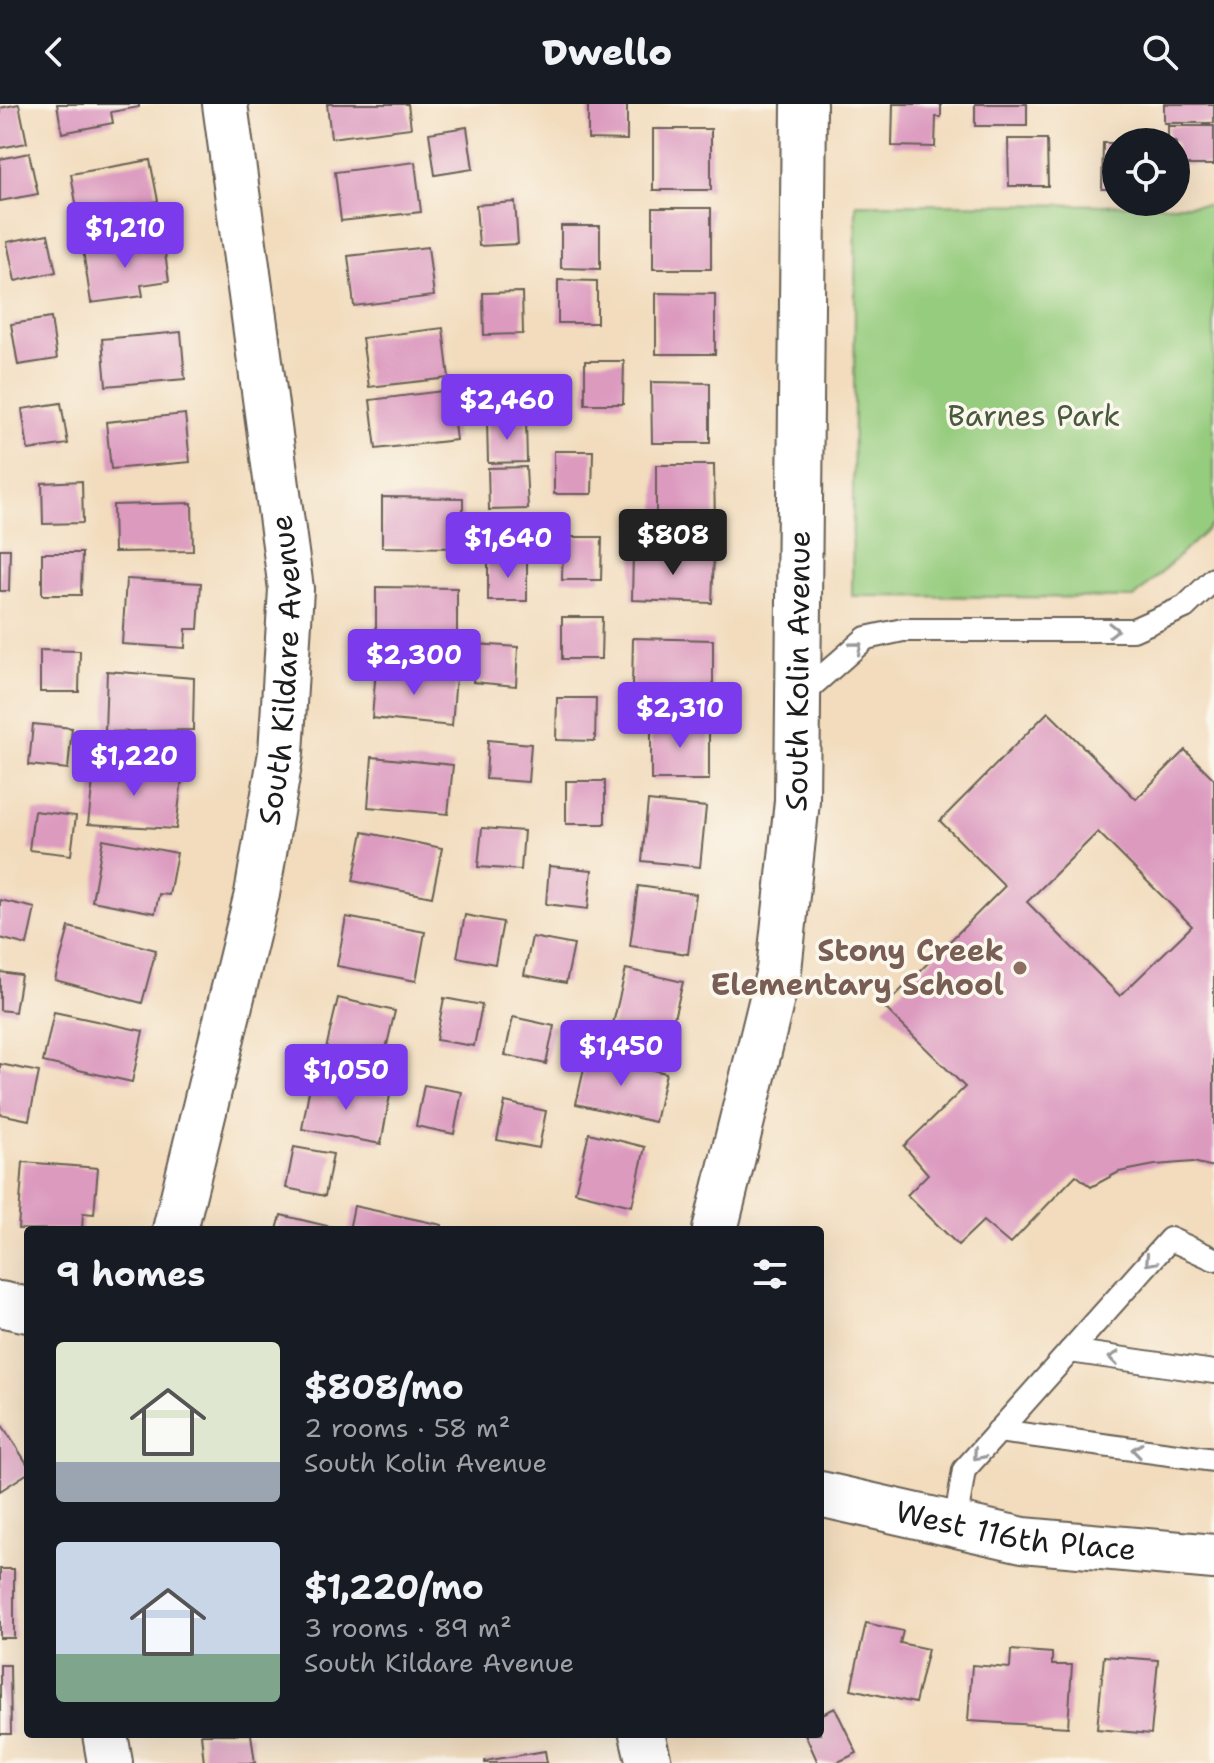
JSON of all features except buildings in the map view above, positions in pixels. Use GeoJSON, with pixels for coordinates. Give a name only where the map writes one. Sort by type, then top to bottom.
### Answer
{"type":"FeatureCollection","features":[{"type":"Feature","properties":{"kind":"street","name":"South Kildare Avenue"},"geometry":{"type":"LineString","coordinates":[[176,1226],[257,894],[281,753],[291,589],[225,104]]}},
{"type":"Feature","properties":{"kind":"street","name":"South Kolin Avenue"},"geometry":{"type":"LineString","coordinates":[[716,1226],[779,970],[797,801],[804,104]]}},
{"type":"Feature","properties":{"kind":"street"},"geometry":{"type":"LineString","coordinates":[[0,1304],[24,1309]]}},
{"type":"Feature","properties":{"kind":"street","name":"West 116th Place"},"geometry":{"type":"LineString","coordinates":[[824,1495],[1023,1540],[1214,1557]]}},
{"type":"Feature","properties":{"kind":"street"},"geometry":{"type":"LineString","coordinates":[[106,1738],[110,1763]]}},
{"type":"Feature","properties":{"kind":"street"},"geometry":{"type":"LineString","coordinates":[[643,1738],[649,1763]]}},
{"type":"Feature","properties":{"kind":"lane"},"geometry":{"type":"LineString","coordinates":[[798,698],[866,638],[903,630],[1133,630],[1185,607],[1214,579]]}},
{"type":"Feature","properties":{"kind":"lane"},"geometry":{"type":"LineString","coordinates":[[955,1525],[964,1470],[1170,1239],[1214,1259]]}},
{"type":"Feature","properties":{"kind":"lane"},"geometry":{"type":"LineString","coordinates":[[1070,1351],[1214,1372]]}},
{"type":"Feature","properties":{"kind":"lane"},"geometry":{"type":"LineString","coordinates":[[998,1431],[1214,1460]]}},
{"type":"Feature","properties":{"kind":"green space","name":"Barnes Park"},"geometry":{"type":"Polygon","coordinates":[[[856,204],[1102,205],[1102,216],[1190,216],[1190,205],[1214,205],[1214,523],[1134,598],[852,596],[856,204]]]}},
{"type":"Feature","properties":{"kind":"place","name":"Stony Creek Elementary School"},"geometry":{"type":"Point","coordinates":[1020,968]}}]}
